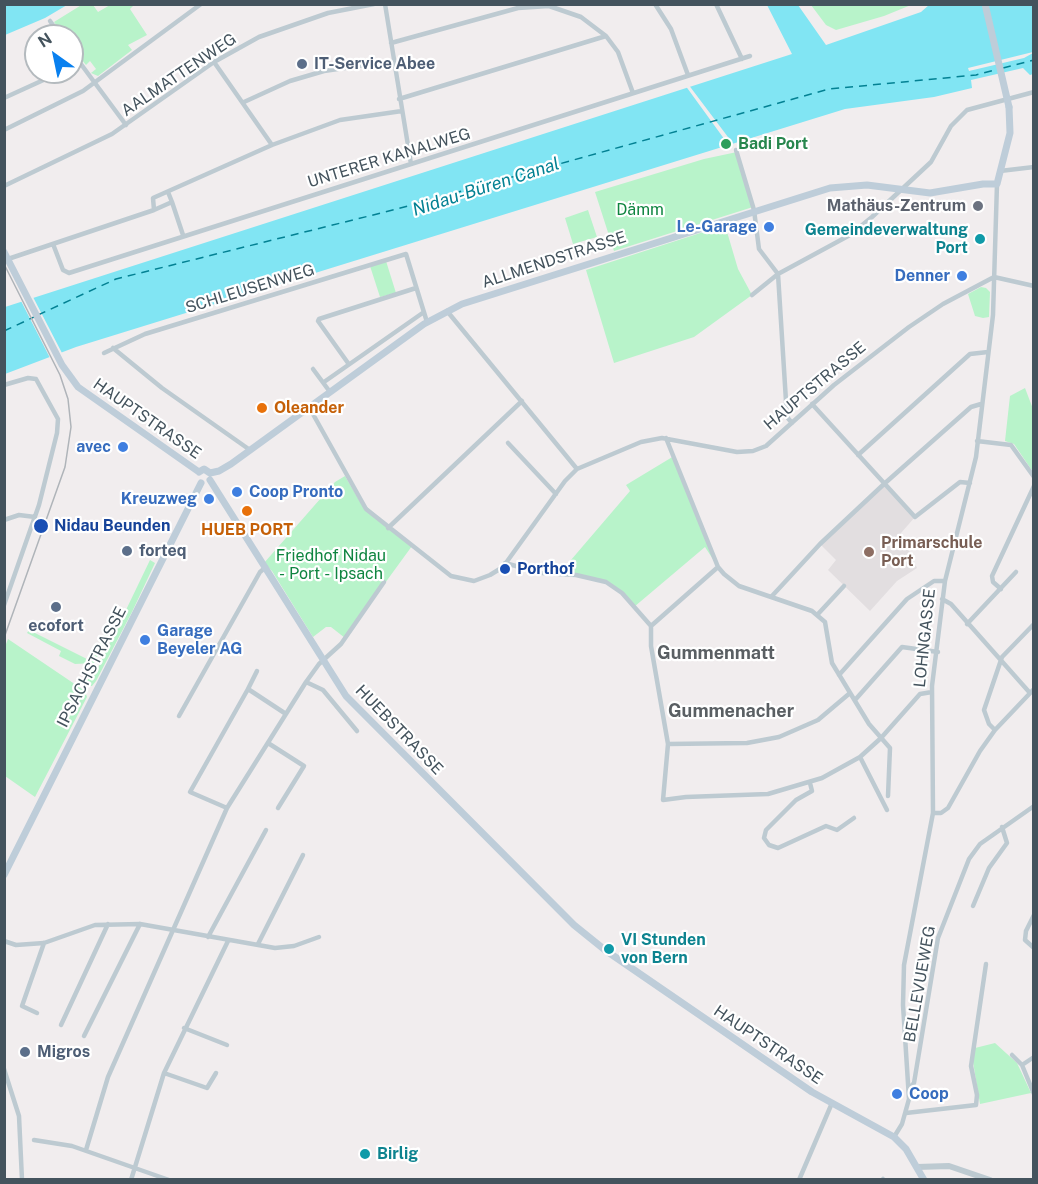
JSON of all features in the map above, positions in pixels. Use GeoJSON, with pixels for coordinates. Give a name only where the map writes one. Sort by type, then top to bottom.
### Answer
{"type":"FeatureCollection","features":[{"type":"Feature","properties":{"kind":"main road","name":"LOHNGASSE"},"geometry":{"type":"LineString","coordinates":[[985,4],[1009,106],[1010,133],[997,184]]}},
{"type":"Feature","properties":{"kind":"main road","name":"ALLMENDSTRASSE"},"geometry":{"type":"LineString","coordinates":[[210,476],[250,450],[428,322],[447,311],[754,210],[840,187],[867,185],[901,190],[942,192],[983,184],[997,184]]}},
{"type":"Feature","properties":{"kind":"main road","name":"HAUPTSTRASSE"},"geometry":{"type":"LineString","coordinates":[[6,256],[62,365],[88,397],[199,472],[197,478],[201,483]]}},
{"type":"Feature","properties":{"kind":"main road"},"geometry":{"type":"LineString","coordinates":[[199,472],[204,469],[210,476],[201,483]]}},
{"type":"Feature","properties":{"kind":"main road","name":"HUEBSTRASSE"},"geometry":{"type":"LineString","coordinates":[[210,476],[323,660],[358,710],[588,938]]}},
{"type":"Feature","properties":{"kind":"main road","name":"IPSACHSTRASSE"},"geometry":{"type":"LineString","coordinates":[[4,875],[201,483]]}},
{"type":"Feature","properties":{"kind":"main road","name":"HAUPTSTRASSE"},"geometry":{"type":"LineString","coordinates":[[588,938],[765,1061],[832,1103],[894,1137],[906,1149],[924,1179]]}},
{"type":"Feature","properties":{"kind":"street"},"geometry":{"type":"LineString","coordinates":[[4,130],[71,99],[201,4]]}},
{"type":"Feature","properties":{"kind":"street","name":"AALMATTENWEG"},"geometry":{"type":"LineString","coordinates":[[4,186],[98,142],[126,125],[214,62],[259,37],[287,25],[328,13],[374,4]]}},
{"type":"Feature","properties":{"kind":"street"},"geometry":{"type":"LineString","coordinates":[[385,4],[411,164]]}},
{"type":"Feature","properties":{"kind":"street"},"geometry":{"type":"LineString","coordinates":[[655,4],[671,28],[688,75]]}},
{"type":"Feature","properties":{"kind":"street"},"geometry":{"type":"LineString","coordinates":[[716,4],[742,58]]}},
{"type":"Feature","properties":{"kind":"street"},"geometry":{"type":"LineString","coordinates":[[391,43],[532,6],[549,6],[566,10],[590,22],[606,36],[618,52],[633,93]]}},
{"type":"Feature","properties":{"kind":"street"},"geometry":{"type":"LineString","coordinates":[[399,99],[606,36]]}},
{"type":"Feature","properties":{"kind":"street","name":"UNTERER KANALWEG"},"geometry":{"type":"LineString","coordinates":[[52,244],[63,270],[69,273],[750,56]]}},
{"type":"Feature","properties":{"kind":"street"},"geometry":{"type":"LineString","coordinates":[[243,102],[290,81],[324,71],[393,61]]}},
{"type":"Feature","properties":{"kind":"street"},"geometry":{"type":"LineString","coordinates":[[214,62],[272,145]]}},
{"type":"Feature","properties":{"kind":"street"},"geometry":{"type":"LineString","coordinates":[[84,69],[126,125]]}},
{"type":"Feature","properties":{"kind":"street"},"geometry":{"type":"LineString","coordinates":[[4,98],[35,84]]}},
{"type":"Feature","properties":{"kind":"street"},"geometry":{"type":"LineString","coordinates":[[752,295],[778,274],[850,235],[931,162],[951,126],[967,110],[1034,92]]}},
{"type":"Feature","properties":{"kind":"street"},"geometry":{"type":"LineString","coordinates":[[154,210],[153,198],[272,145],[340,120],[402,111]]}},
{"type":"Feature","properties":{"kind":"street"},"geometry":{"type":"LineString","coordinates":[[736,150],[754,210],[759,249],[778,274],[787,417],[792,423]]}},
{"type":"Feature","properties":{"kind":"street"},"geometry":{"type":"LineString","coordinates":[[1000,171],[1034,167]]}},
{"type":"Feature","properties":{"kind":"street","name":"LOHNGASSE"},"geometry":{"type":"LineString","coordinates":[[894,1137],[906,1113],[909,1089],[903,1005],[904,965],[933,813],[932,692],[942,599],[970,483],[977,441],[994,277],[997,184]]}},
{"type":"Feature","properties":{"kind":"street"},"geometry":{"type":"LineString","coordinates":[[168,192],[183,235]]}},
{"type":"Feature","properties":{"kind":"street"},"geometry":{"type":"LineString","coordinates":[[6,256],[52,244],[172,202]]}},
{"type":"Feature","properties":{"kind":"street","name":"SCHLEUSENWEG"},"geometry":{"type":"LineString","coordinates":[[104,353],[156,331],[406,254],[416,288]]}},
{"type":"Feature","properties":{"kind":"street"},"geometry":{"type":"LineString","coordinates":[[994,277],[1034,286]]}},
{"type":"Feature","properties":{"kind":"street","name":"HAUPTSTRASSE"},"geometry":{"type":"LineString","coordinates":[[309,407],[359,500],[388,528],[444,571],[463,580],[484,578],[505,563],[577,469],[641,442],[666,438],[737,452],[753,451],[766,446],[812,404],[909,327],[959,295],[994,277]]}},
{"type":"Feature","properties":{"kind":"street"},"geometry":{"type":"LineString","coordinates":[[348,363],[318,321],[319,319],[416,288],[428,322]]}},
{"type":"Feature","properties":{"kind":"street"},"geometry":{"type":"LineString","coordinates":[[447,311],[577,469]]}},
{"type":"Feature","properties":{"kind":"street"},"geometry":{"type":"LineString","coordinates":[[324,382],[348,363],[424,312]]}},
{"type":"Feature","properties":{"kind":"street"},"geometry":{"type":"LineString","coordinates":[[113,348],[162,388],[250,450]]}},
{"type":"Feature","properties":{"kind":"street"},"geometry":{"type":"LineString","coordinates":[[858,454],[970,354],[988,352]]}},
{"type":"Feature","properties":{"kind":"street"},"geometry":{"type":"LineString","coordinates":[[313,369],[330,392]]}},
{"type":"Feature","properties":{"kind":"street"},"geometry":{"type":"LineString","coordinates":[[4,385],[28,378],[36,380],[55,411],[58,428],[35,517],[7,589],[4,605]]}},
{"type":"Feature","properties":{"kind":"street"},"geometry":{"type":"LineString","coordinates":[[388,528],[522,401]]}},
{"type":"Feature","properties":{"kind":"street"},"geometry":{"type":"LineString","coordinates":[[812,404],[915,517],[960,482],[970,483]]}},
{"type":"Feature","properties":{"kind":"street"},"geometry":{"type":"LineString","coordinates":[[772,596],[819,546],[884,484],[971,407],[981,404]]}},
{"type":"Feature","properties":{"kind":"street"},"geometry":{"type":"LineString","coordinates":[[666,438],[718,567],[739,586],[818,614],[827,626],[830,660],[850,693],[890,748],[888,796]]}},
{"type":"Feature","properties":{"kind":"street"},"geometry":{"type":"LineString","coordinates":[[977,441],[1011,445],[1034,477]]}},
{"type":"Feature","properties":{"kind":"street"},"geometry":{"type":"LineString","coordinates":[[508,443],[556,494]]}},
{"type":"Feature","properties":{"kind":"street"},"geometry":{"type":"LineString","coordinates":[[1001,589],[993,582],[992,576],[1034,486]]}},
{"type":"Feature","properties":{"kind":"street"},"geometry":{"type":"LineString","coordinates":[[4,520],[19,515],[35,517]]}},
{"type":"Feature","properties":{"kind":"street"},"geometry":{"type":"LineString","coordinates":[[505,563],[541,573],[576,574],[606,582],[622,593],[651,626],[651,646],[668,744],[663,800],[768,794],[810,783],[840,770],[860,757],[881,738],[920,694],[932,692]]}},
{"type":"Feature","properties":{"kind":"street"},"geometry":{"type":"LineString","coordinates":[[179,716],[258,574],[266,567]]}},
{"type":"Feature","properties":{"kind":"street"},"geometry":{"type":"LineString","coordinates":[[651,626],[718,567]]}},
{"type":"Feature","properties":{"kind":"street"},"geometry":{"type":"LineString","coordinates":[[967,624],[1016,572]]}},
{"type":"Feature","properties":{"kind":"street"},"geometry":{"type":"LineString","coordinates":[[839,675],[907,599],[934,581],[945,581]]}},
{"type":"Feature","properties":{"kind":"street"},"geometry":{"type":"LineString","coordinates":[[86,1150],[108,1077],[227,808],[306,682],[323,660],[341,644],[384,582]]}},
{"type":"Feature","properties":{"kind":"street"},"geometry":{"type":"LineString","coordinates":[[818,614],[844,586]]}},
{"type":"Feature","properties":{"kind":"street"},"geometry":{"type":"LineString","coordinates":[[933,813],[941,813],[948,808],[995,729],[1032,691],[1000,663],[951,604],[942,599]]}},
{"type":"Feature","properties":{"kind":"street"},"geometry":{"type":"LineString","coordinates":[[995,729],[989,724],[984,710],[1002,657],[1034,624]]}},
{"type":"Feature","properties":{"kind":"street"},"geometry":{"type":"LineString","coordinates":[[855,700],[902,647],[938,652]]}},
{"type":"Feature","properties":{"kind":"street"},"geometry":{"type":"LineString","coordinates":[[227,808],[190,792],[257,671]]}},
{"type":"Feature","properties":{"kind":"street"},"geometry":{"type":"LineString","coordinates":[[306,682],[323,690],[357,731]]}},
{"type":"Feature","properties":{"kind":"street"},"geometry":{"type":"LineString","coordinates":[[248,689],[286,714]]}},
{"type":"Feature","properties":{"kind":"street"},"geometry":{"type":"LineString","coordinates":[[668,744],[747,743],[778,737],[818,720],[850,693]]}},
{"type":"Feature","properties":{"kind":"street"},"geometry":{"type":"LineString","coordinates":[[268,743],[304,766],[278,808]]}},
{"type":"Feature","properties":{"kind":"street"},"geometry":{"type":"LineString","coordinates":[[860,757],[887,810]]}},
{"type":"Feature","properties":{"kind":"street"},"geometry":{"type":"LineString","coordinates":[[810,783],[812,791],[796,800],[766,830],[764,838],[769,845],[778,849],[826,826],[837,830],[854,818]]}},
{"type":"Feature","properties":{"kind":"street","name":"BELLEVUEWEG"},"geometry":{"type":"LineString","coordinates":[[909,1089],[914,1083],[934,957],[942,925],[972,852],[1002,827],[1034,806]]}},
{"type":"Feature","properties":{"kind":"street"},"geometry":{"type":"LineString","coordinates":[[973,906],[989,868],[1007,843],[1002,827]]}},
{"type":"Feature","properties":{"kind":"street"},"geometry":{"type":"LineString","coordinates":[[208,937],[266,830]]}},
{"type":"Feature","properties":{"kind":"street"},"geometry":{"type":"LineString","coordinates":[[258,944],[303,855]]}},
{"type":"Feature","properties":{"kind":"street"},"geometry":{"type":"LineString","coordinates":[[1034,915],[1026,931],[1025,940],[1034,948]]}},
{"type":"Feature","properties":{"kind":"street"},"geometry":{"type":"LineString","coordinates":[[4,941],[16,945],[44,943],[82,929],[108,924],[140,924],[275,948],[294,946],[319,937]]}},
{"type":"Feature","properties":{"kind":"street"},"geometry":{"type":"LineString","coordinates":[[61,1025],[108,924]]}},
{"type":"Feature","properties":{"kind":"street"},"geometry":{"type":"LineString","coordinates":[[84,1036],[140,924]]}},
{"type":"Feature","properties":{"kind":"street"},"geometry":{"type":"LineString","coordinates":[[131,1179],[164,1073],[228,941]]}},
{"type":"Feature","properties":{"kind":"street"},"geometry":{"type":"LineString","coordinates":[[37,1013],[22,1006],[44,943]]}},
{"type":"Feature","properties":{"kind":"street"},"geometry":{"type":"LineString","coordinates":[[906,1113],[976,1105],[977,1095],[971,1066],[986,964]]}},
{"type":"Feature","properties":{"kind":"street"},"geometry":{"type":"LineString","coordinates":[[184,1028],[227,1045]]}},
{"type":"Feature","properties":{"kind":"street"},"geometry":{"type":"LineString","coordinates":[[1012,1055],[1022,1065],[1034,1094]]}},
{"type":"Feature","properties":{"kind":"street"},"geometry":{"type":"LineString","coordinates":[[1022,1065],[1034,1057]]}},
{"type":"Feature","properties":{"kind":"street"},"geometry":{"type":"LineString","coordinates":[[4,1070],[19,1116],[22,1179]]}},
{"type":"Feature","properties":{"kind":"street"},"geometry":{"type":"LineString","coordinates":[[164,1073],[207,1088],[216,1073]]}},
{"type":"Feature","properties":{"kind":"street"},"geometry":{"type":"LineString","coordinates":[[799,1179],[832,1103]]}},
{"type":"Feature","properties":{"kind":"street"},"geometry":{"type":"LineString","coordinates":[[34,1140],[86,1150],[169,1179]]}},
{"type":"Feature","properties":{"kind":"street"},"geometry":{"type":"LineString","coordinates":[[917,1167],[949,1166],[990,1179]]}},
{"type":"Feature","properties":{"kind":"shaded area","name":"Primarschule Port"},"geometry":{"type":"Polygon","coordinates":[[[884,484],[915,517],[901,533],[917,568],[897,581],[870,611],[828,570],[836,560],[820,544],[884,484]]]}},
{"type":"Feature","properties":{"kind":"green space"},"geometry":{"type":"Polygon","coordinates":[[[83,4],[93,5],[98,12],[110,5],[134,5],[130,9],[147,35],[128,45],[132,50],[98,76],[91,73],[96,69],[90,61],[86,65],[84,63],[84,24],[55,24],[54,22],[83,4]]]}},
{"type":"Feature","properties":{"kind":"green space"},"geometry":{"type":"Polygon","coordinates":[[[811,5],[911,5],[884,16],[836,30],[826,25],[811,5]]]}},
{"type":"Feature","properties":{"kind":"green space","name":"Dämm"},"geometry":{"type":"Polygon","coordinates":[[[737,152],[753,207],[614,251],[595,192],[704,159],[737,152]]]}},
{"type":"Feature","properties":{"kind":"green space"},"geometry":{"type":"Polygon","coordinates":[[[588,210],[597,237],[573,244],[565,218],[588,210]]]}},
{"type":"Feature","properties":{"kind":"green space"},"geometry":{"type":"Polygon","coordinates":[[[725,225],[738,269],[752,295],[694,337],[614,363],[586,270],[725,225]]]}},
{"type":"Feature","properties":{"kind":"green space"},"geometry":{"type":"Polygon","coordinates":[[[386,261],[396,293],[380,297],[370,266],[386,261]]]}},
{"type":"Feature","properties":{"kind":"green space"},"geometry":{"type":"Polygon","coordinates":[[[981,287],[990,292],[989,317],[983,318],[975,316],[968,294],[981,287]]]}},
{"type":"Feature","properties":{"kind":"green space"},"geometry":{"type":"Polygon","coordinates":[[[1025,388],[1033,409],[1033,472],[1014,444],[1005,441],[1010,396],[1025,388]]]}},
{"type":"Feature","properties":{"kind":"green space"},"geometry":{"type":"Polygon","coordinates":[[[674,456],[718,567],[705,547],[634,607],[622,593],[606,582],[559,574],[630,491],[626,485],[674,456]]]}},
{"type":"Feature","properties":{"kind":"green space","name":"Friedhof Nidau - Port - Ipsach"},"geometry":{"type":"Polygon","coordinates":[[[345,476],[359,500],[412,546],[345,638],[331,627],[326,627],[313,637],[272,571],[264,563],[335,482],[345,476]]]}},
{"type":"Feature","properties":{"kind":"green space"},"geometry":{"type":"Polygon","coordinates":[[[150,560],[155,563],[132,612],[96,681],[92,686],[88,686],[86,678],[99,666],[150,560]]]}},
{"type":"Feature","properties":{"kind":"green space"},"geometry":{"type":"Polygon","coordinates":[[[116,613],[118,616],[94,663],[75,664],[59,656],[61,651],[27,633],[29,630],[91,661],[116,613]]]}},
{"type":"Feature","properties":{"kind":"green space"},"geometry":{"type":"Polygon","coordinates":[[[8,639],[85,691],[87,697],[35,797],[5,776],[4,649],[8,639]]]}},
{"type":"Feature","properties":{"kind":"green space"},"geometry":{"type":"Polygon","coordinates":[[[995,1043],[1017,1063],[1031,1093],[980,1104],[973,1062],[975,1048],[995,1043]]]}},
{"type":"Feature","properties":{"kind":"water"},"geometry":{"type":"Polygon","coordinates":[[[10,4],[67,5],[45,18],[31,24],[24,24],[24,27],[5,35],[5,6],[10,4]]]}},
{"type":"Feature","properties":{"kind":"water","name":"Nidau-Büren Canal"},"geometry":{"type":"Polygon","coordinates":[[[767,5],[798,5],[826,45],[921,12],[929,5],[1033,5],[1033,52],[968,68],[969,71],[1024,58],[1033,53],[1033,74],[1030,75],[1023,68],[971,80],[972,88],[934,97],[845,109],[76,347],[5,374],[5,307],[792,54],[767,5]]]}},
{"type":"Feature","properties":{"kind":"pier"},"geometry":{"type":"Polygon","coordinates":[[[688,84],[734,145],[730,147],[685,85],[688,84]]]}},
{"type":"Feature","properties":{"kind":"pier"},"geometry":{"type":"Polygon","coordinates":[[[32,295],[63,355],[51,360],[20,299],[32,295]]]}},
{"type":"Feature","properties":{"kind":"ferry route"},"geometry":{"type":"LineString","coordinates":[[1003,68],[1034,60]]}},
{"type":"Feature","properties":{"kind":"ferry route"},"geometry":{"type":"LineString","coordinates":[[38,315],[116,279],[397,209],[829,89],[976,75],[998,69]]}},
{"type":"Feature","properties":{"kind":"ferry route"},"geometry":{"type":"LineString","coordinates":[[4,331],[34,317]]}},
{"type":"Feature","properties":{"kind":"railway"},"geometry":{"type":"LineString","coordinates":[[4,264],[60,375],[68,399],[71,427],[65,467],[4,638]]}},
{"type":"Feature","properties":{"kind":"place","name":"IT-Service Abee"},"geometry":{"type":"Point","coordinates":[302,64]}},
{"type":"Feature","properties":{"kind":"place","name":"Badi Port"},"geometry":{"type":"Point","coordinates":[726,144]}},
{"type":"Feature","properties":{"kind":"place","name":"Mathäus-Zentrum"},"geometry":{"type":"Point","coordinates":[978,206]}},
{"type":"Feature","properties":{"kind":"place","name":"Le-Garage"},"geometry":{"type":"Point","coordinates":[769,227]}},
{"type":"Feature","properties":{"kind":"place","name":"Gemeindeverwaltung Port"},"geometry":{"type":"Point","coordinates":[980,239]}},
{"type":"Feature","properties":{"kind":"place","name":"Denner"},"geometry":{"type":"Point","coordinates":[962,276]}},
{"type":"Feature","properties":{"kind":"place","name":"Oleander"},"geometry":{"type":"Point","coordinates":[262,408]}},
{"type":"Feature","properties":{"kind":"place","name":"avec"},"geometry":{"type":"Point","coordinates":[123,447]}},
{"type":"Feature","properties":{"kind":"place","name":"Coop Pronto"},"geometry":{"type":"Point","coordinates":[237,492]}},
{"type":"Feature","properties":{"kind":"place","name":"Kreuzweg"},"geometry":{"type":"Point","coordinates":[209,499]}},
{"type":"Feature","properties":{"kind":"place","name":"HUEB PORT"},"geometry":{"type":"Point","coordinates":[247,511]}},
{"type":"Feature","properties":{"kind":"place","name":"Nidau Beunden"},"geometry":{"type":"Point","coordinates":[41,526]}},
{"type":"Feature","properties":{"kind":"place","name":"forteq"},"geometry":{"type":"Point","coordinates":[127,551]}},
{"type":"Feature","properties":{"kind":"place","name":"Primarschule Port"},"geometry":{"type":"Point","coordinates":[869,552]}},
{"type":"Feature","properties":{"kind":"place","name":"Porthof"},"geometry":{"type":"Point","coordinates":[505,569]}},
{"type":"Feature","properties":{"kind":"place","name":"ecofort"},"geometry":{"type":"Point","coordinates":[56,607]}},
{"type":"Feature","properties":{"kind":"place","name":"Garage Beyeler AG"},"geometry":{"type":"Point","coordinates":[145,640]}},
{"type":"Feature","properties":{"kind":"place","name":"VI Stunden von Bern"},"geometry":{"type":"Point","coordinates":[609,949]}},
{"type":"Feature","properties":{"kind":"place","name":"Migros"},"geometry":{"type":"Point","coordinates":[25,1052]}},
{"type":"Feature","properties":{"kind":"place","name":"Coop"},"geometry":{"type":"Point","coordinates":[897,1094]}},
{"type":"Feature","properties":{"kind":"place","name":"Birlig"},"geometry":{"type":"Point","coordinates":[365,1154]}},
{"type":"Feature","properties":{"kind":"district","name":"Gummenmatt"},"geometry":{"type":"Point","coordinates":[716,653]}},
{"type":"Feature","properties":{"kind":"district","name":"Gummenacher"},"geometry":{"type":"Point","coordinates":[731,711]}}]}
